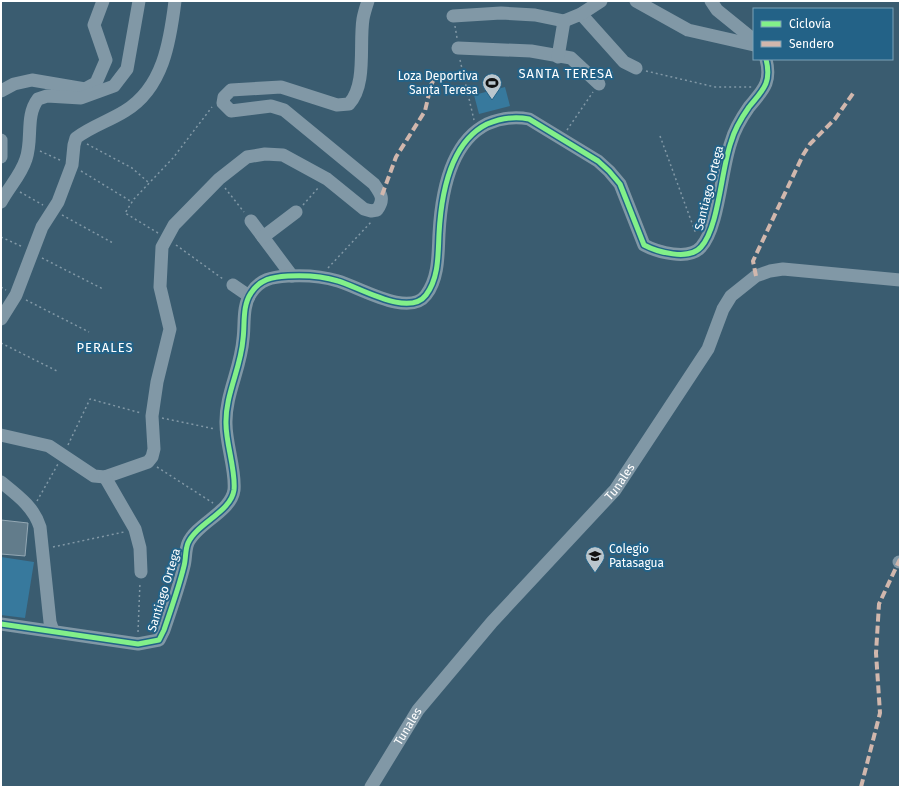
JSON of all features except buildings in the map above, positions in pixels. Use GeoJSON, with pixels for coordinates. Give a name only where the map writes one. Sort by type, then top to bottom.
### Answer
{"type":"FeatureCollection","features":[{"type":"Feature","properties":{"kind":"street"},"geometry":{"type":"LineString","coordinates":[[1,91],[14,84],[32,80],[85,90],[96,82],[106,60],[94,25],[103,1]]}},
{"type":"Feature","properties":{"kind":"street"},"geometry":{"type":"LineString","coordinates":[[1,202],[18,178],[26,160],[30,113],[38,99],[47,96],[80,98],[114,86],[127,69],[139,1]]}},
{"type":"Feature","properties":{"kind":"street"},"geometry":{"type":"LineString","coordinates":[[1,319],[16,295],[42,227],[58,202],[72,165],[76,138],[127,110],[147,93],[162,66],[175,1]]}},
{"type":"Feature","properties":{"kind":"street"},"geometry":{"type":"LineString","coordinates":[[1,435],[49,446],[94,476],[105,477],[148,462],[152,457],[154,449],[152,416],[157,382],[170,329],[160,287],[162,247],[165,238],[174,225],[219,179],[247,157],[265,154],[283,155],[327,179],[364,210],[377,210],[382,200],[382,195],[374,184],[284,110],[271,106],[231,111],[223,103],[224,96],[231,90],[281,87],[338,105],[349,104],[356,96],[360,81],[363,18],[368,1]]}},
{"type":"Feature","properties":{"kind":"street"},"geometry":{"type":"LineString","coordinates":[[453,16],[501,13],[535,15],[564,21],[581,14],[601,1]]}},
{"type":"Feature","properties":{"kind":"street"},"geometry":{"type":"LineString","coordinates":[[636,1],[688,30],[753,45]]}},
{"type":"Feature","properties":{"kind":"street"},"geometry":{"type":"LineString","coordinates":[[711,1],[717,10],[753,39]]}},
{"type":"Feature","properties":{"kind":"street"},"geometry":{"type":"LineString","coordinates":[[581,14],[624,62],[636,68]]}},
{"type":"Feature","properties":{"kind":"street"},"geometry":{"type":"LineString","coordinates":[[558,57],[564,21]]}},
{"type":"Feature","properties":{"kind":"street"},"geometry":{"type":"LineString","coordinates":[[458,48],[531,51],[558,57],[571,58],[599,84]]}},
{"type":"Feature","properties":{"kind":"street","name":"Santiago Ortega"},"geometry":{"type":"LineString","coordinates":[[1,624],[138,644],[159,640],[164,630],[184,566],[188,543],[197,532],[231,500],[234,489],[226,424],[228,407],[243,342],[245,308],[249,296],[256,286],[269,278],[292,276],[320,277],[339,281],[396,303],[414,304],[426,296],[437,270],[444,193],[452,166],[463,146],[477,130],[500,118],[521,118],[536,123],[598,161],[620,184],[644,245],[656,251],[690,255],[701,248],[711,230],[731,142],[748,109],[764,90],[769,71],[766,60]]}},
{"type":"Feature","properties":{"kind":"street"},"geometry":{"type":"LineString","coordinates":[[1,140],[1,157]]}},
{"type":"Feature","properties":{"kind":"street"},"geometry":{"type":"LineString","coordinates":[[263,237],[296,212]]}},
{"type":"Feature","properties":{"kind":"street"},"geometry":{"type":"LineString","coordinates":[[251,221],[292,276]]}},
{"type":"Feature","properties":{"kind":"street","name":"Tunales"},"geometry":{"type":"LineString","coordinates":[[371,787],[418,710],[492,622],[615,490],[708,349],[723,309],[731,296],[756,276],[770,271],[783,269],[900,280]]}},
{"type":"Feature","properties":{"kind":"street"},"geometry":{"type":"LineString","coordinates":[[233,286],[249,296]]}},
{"type":"Feature","properties":{"kind":"street"},"geometry":{"type":"LineString","coordinates":[[105,477],[134,529],[140,548],[141,572]]}},
{"type":"Feature","properties":{"kind":"street"},"geometry":{"type":"LineString","coordinates":[[1,482],[32,509],[40,526],[50,622],[53,631]]}},
{"type":"Feature","properties":{"kind":"path"},"geometry":{"type":"LineString","coordinates":[[453,16],[462,75],[477,130]]}},
{"type":"Feature","properties":{"kind":"path"},"geometry":{"type":"LineString","coordinates":[[561,139],[599,84],[624,62]]}},
{"type":"Feature","properties":{"kind":"path"},"geometry":{"type":"LineString","coordinates":[[636,68],[682,81],[715,87],[747,86],[764,90]]}},
{"type":"Feature","properties":{"kind":"path"},"geometry":{"type":"LineString","coordinates":[[223,103],[212,107],[173,158],[148,182],[125,213],[165,238],[233,286]]}},
{"type":"Feature","properties":{"kind":"path"},"geometry":{"type":"LineString","coordinates":[[660,136],[701,248]]}},
{"type":"Feature","properties":{"kind":"path"},"geometry":{"type":"LineString","coordinates":[[76,138],[132,168],[148,182]]}},
{"type":"Feature","properties":{"kind":"path"},"geometry":{"type":"LineString","coordinates":[[219,179],[251,221]]}},
{"type":"Feature","properties":{"kind":"path"},"geometry":{"type":"LineString","coordinates":[[296,212],[327,179]]}},
{"type":"Feature","properties":{"kind":"path"},"geometry":{"type":"LineString","coordinates":[[320,277],[372,223],[371,211]]}},
{"type":"Feature","properties":{"kind":"path"},"geometry":{"type":"LineString","coordinates":[[1,237],[103,289]]}},
{"type":"Feature","properties":{"kind":"path"},"geometry":{"type":"LineString","coordinates":[[1,287],[89,332]]}},
{"type":"Feature","properties":{"kind":"path"},"geometry":{"type":"LineString","coordinates":[[1,343],[59,372]]}},
{"type":"Feature","properties":{"kind":"path"},"geometry":{"type":"LineString","coordinates":[[32,509],[63,455],[90,398]]}},
{"type":"Feature","properties":{"kind":"path"},"geometry":{"type":"LineString","coordinates":[[148,462],[222,509]]}},
{"type":"Feature","properties":{"kind":"path"},"geometry":{"type":"LineString","coordinates":[[42,549],[134,529]]}},
{"type":"Feature","properties":{"kind":"path"},"geometry":{"type":"LineString","coordinates":[[138,644],[141,572]]}},
{"type":"Feature","properties":{"kind":"shaded area","name":"Loza Deportiva Santa Teresa"},"geometry":{"type":"Polygon","coordinates":[[[505,87],[510,106],[479,114],[474,95],[505,87]]]}},
{"type":"Feature","properties":{"kind":"shaded area"},"geometry":{"type":"Polygon","coordinates":[[[1,557],[34,562],[25,618],[1,615],[1,557]]]}},
{"type":"Feature","properties":{"kind":"marked path"},"geometry":{"type":"LineString","coordinates":[[382,195],[396,157],[425,111],[431,85],[435,77],[462,75]]}},
{"type":"Feature","properties":{"kind":"marked path"},"geometry":{"type":"LineString","coordinates":[[756,276],[753,261],[803,155],[810,144],[835,119],[854,92]]}},
{"type":"Feature","properties":{"kind":"marked path"},"geometry":{"type":"LineString","coordinates":[[861,787],[880,713],[876,653],[879,604],[900,559]]}},
{"type":"Feature","properties":{"kind":"cycle path"},"geometry":{"type":"LineString","coordinates":[[1,624],[138,644],[159,640],[164,630],[180,582],[188,543],[192,536],[227,505],[232,498],[234,490],[234,474],[226,432],[226,413],[230,392],[242,350],[246,304],[251,293],[262,282],[277,277],[313,276],[338,281],[384,299],[396,302],[408,303],[418,301],[426,295],[436,274],[442,203],[445,188],[456,157],[464,144],[474,133],[487,124],[502,119],[513,118],[529,119],[598,161],[609,171],[620,184],[644,245],[673,254],[689,254],[696,251],[701,247],[707,238],[712,226],[734,133],[746,111],[765,86],[768,74],[766,60]]}},
{"type":"Feature","properties":{"kind":"place","name":"Loza Deportiva Santa Teresa"},"geometry":{"type":"Point","coordinates":[492,100]}},
{"type":"Feature","properties":{"kind":"place","name":"Colegio Patasagua"},"geometry":{"type":"Point","coordinates":[595,573]}},
{"type":"Feature","properties":{"kind":"district","name":"SANTA TERESA"},"geometry":{"type":"Point","coordinates":[566,73]}},
{"type":"Feature","properties":{"kind":"district","name":"PERALES"},"geometry":{"type":"Point","coordinates":[105,347]}}]}
